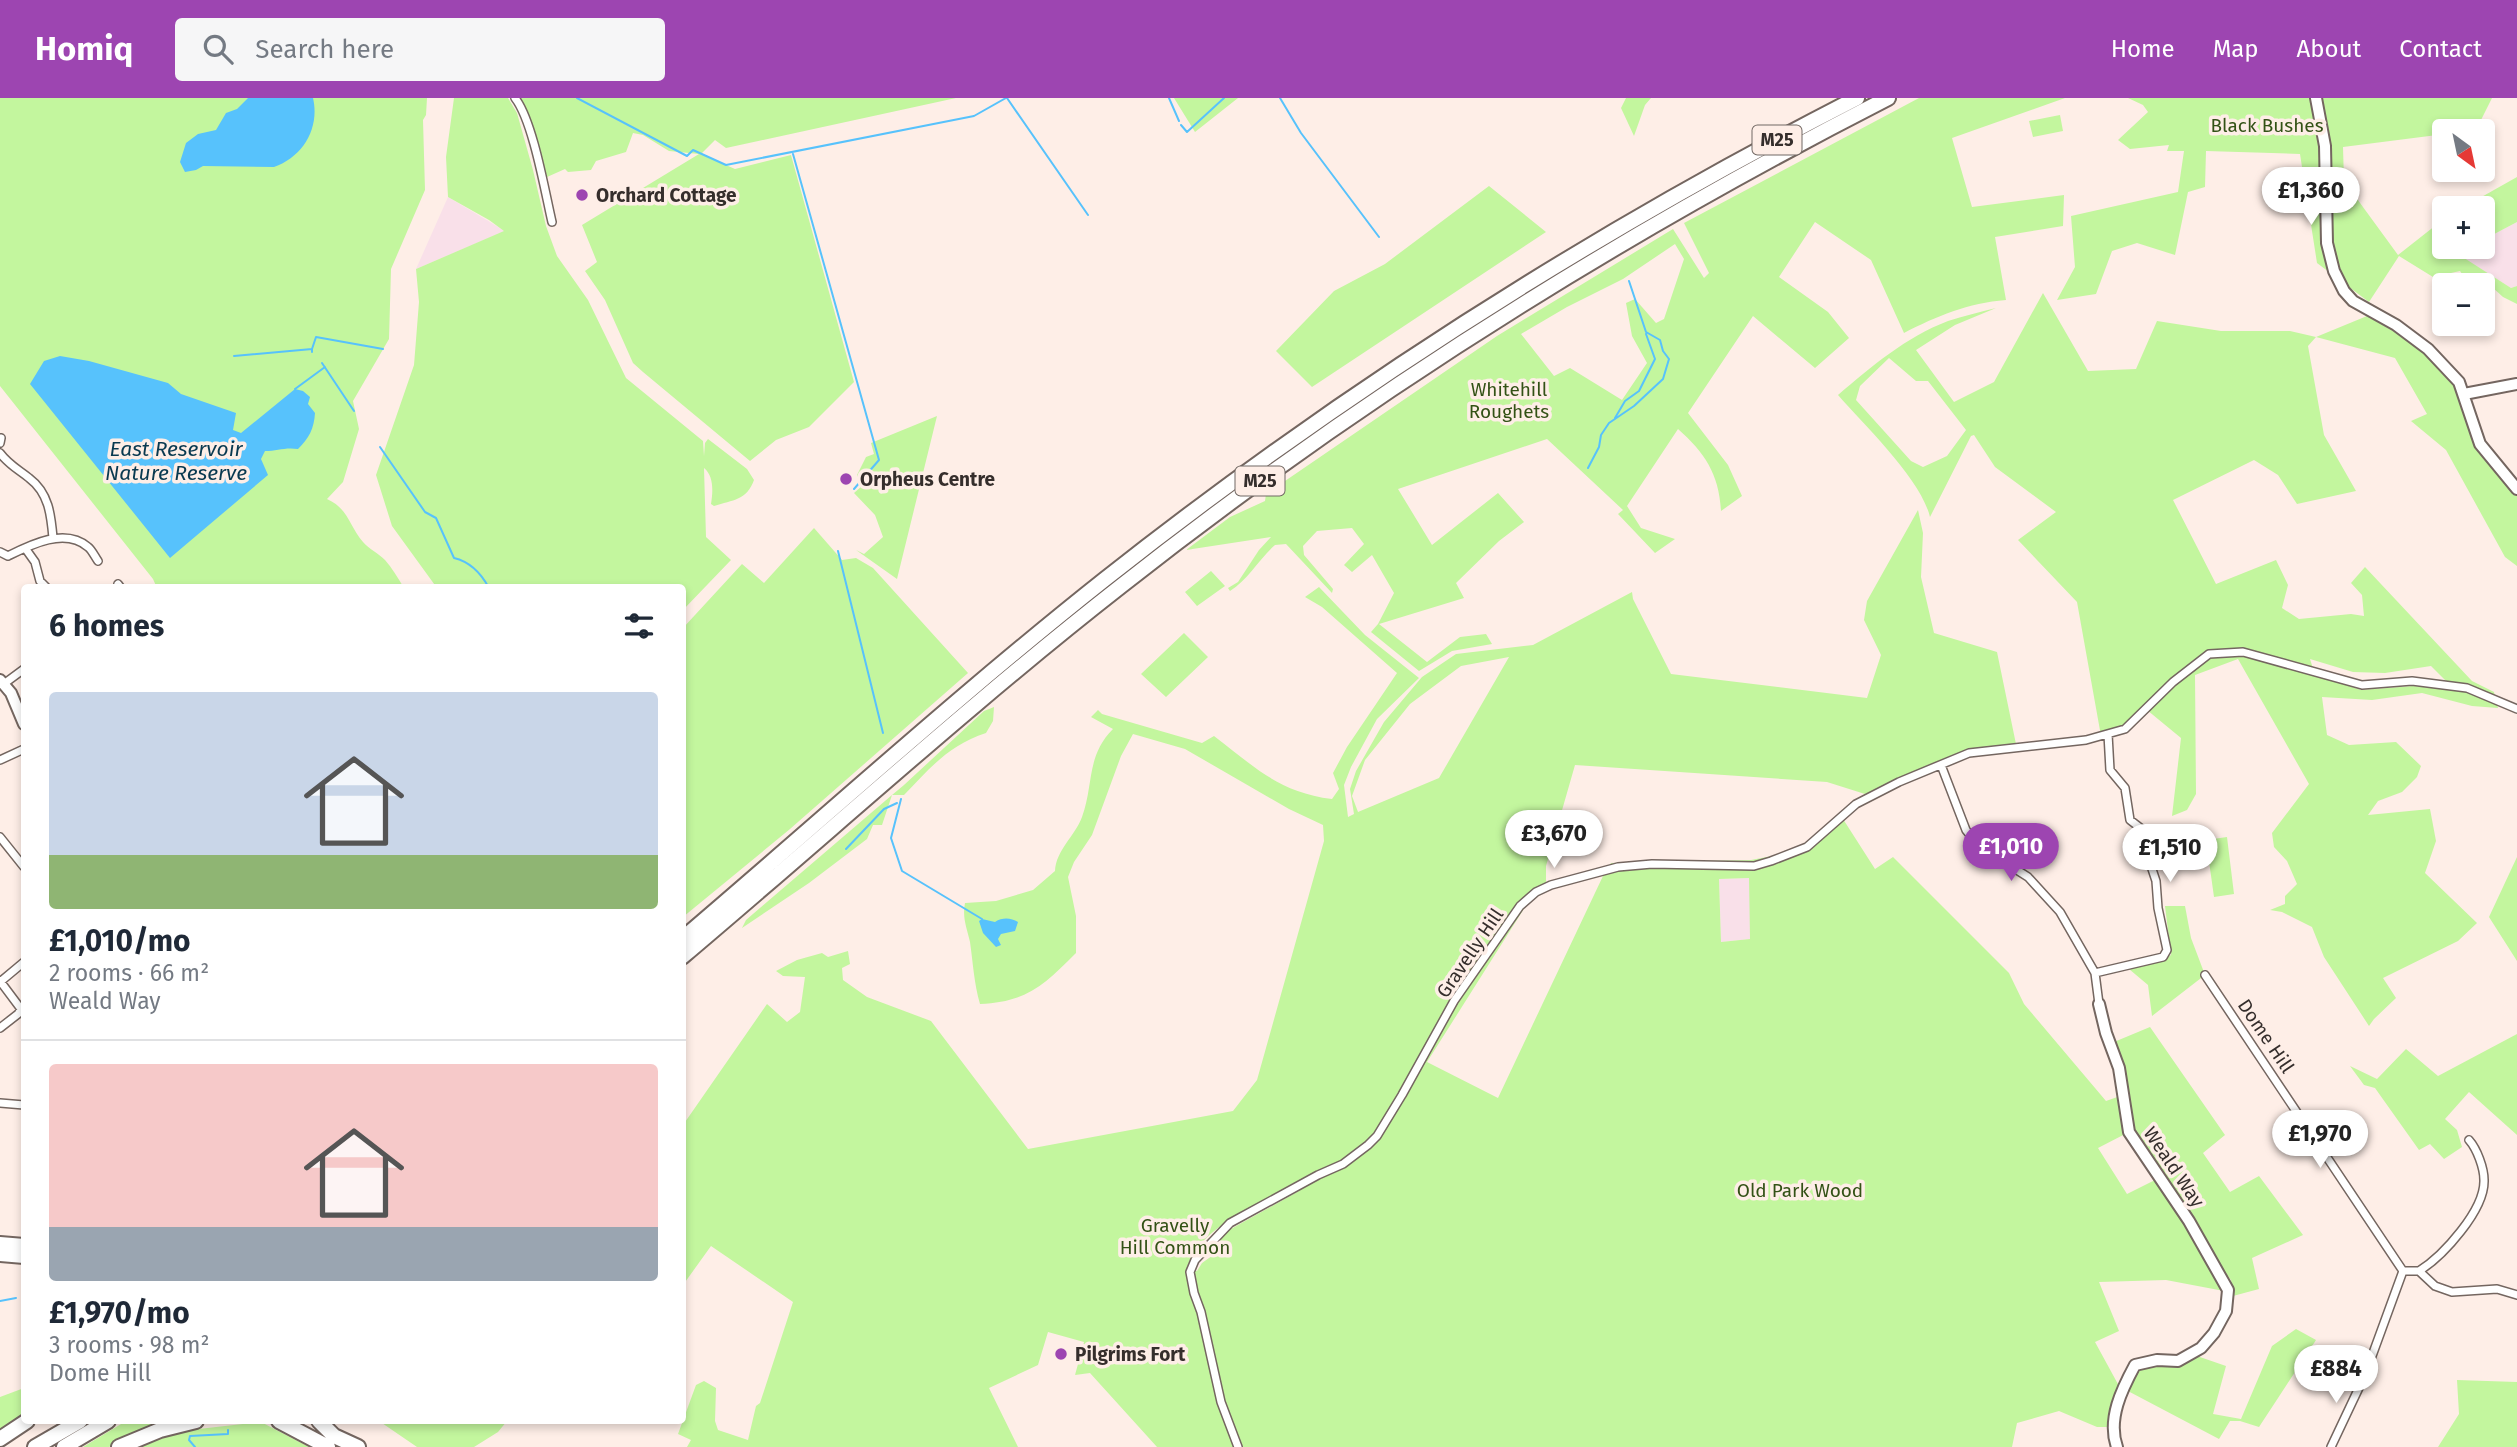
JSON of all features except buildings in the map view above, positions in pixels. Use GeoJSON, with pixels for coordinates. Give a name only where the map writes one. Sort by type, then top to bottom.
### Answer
{"type":"FeatureCollection","features":[{"type":"Feature","properties":{"kind":"highway","name":"M25"},"geometry":{"type":"LineString","coordinates":[[686,945],[703,922],[1028,641],[1114,572],[1264,460],[1403,363],[1583,249],[1857,98]]}},
{"type":"Feature","properties":{"kind":"highway","name":"M25"},"geometry":{"type":"LineString","coordinates":[[686,946],[1045,646],[1151,562],[1265,478],[1449,351],[1590,263],[1748,172],[1888,98]]}},
{"type":"Feature","properties":{"kind":"highway"},"geometry":{"type":"LineString","coordinates":[[0,1244],[21,1246]]}},
{"type":"Feature","properties":{"kind":"highway"},"geometry":{"type":"LineString","coordinates":[[0,1254],[21,1256]]}},
{"type":"Feature","properties":{"kind":"highway"},"geometry":{"type":"LineString","coordinates":[[0,1439],[22,1424]]}},
{"type":"Feature","properties":{"kind":"highway"},"geometry":{"type":"LineString","coordinates":[[35,1447],[75,1424]]}},
{"type":"Feature","properties":{"kind":"highway"},"geometry":{"type":"LineString","coordinates":[[64,1447],[103,1424]]}},
{"type":"Feature","properties":{"kind":"highway"},"geometry":{"type":"LineString","coordinates":[[119,1447],[160,1430],[184,1424]]}},
{"type":"Feature","properties":{"kind":"highway"},"geometry":{"type":"LineString","coordinates":[[285,1424],[328,1447]]}},
{"type":"Feature","properties":{"kind":"highway"},"geometry":{"type":"LineString","coordinates":[[322,1424],[334,1436],[358,1447]]}},
{"type":"Feature","properties":{"kind":"street"},"geometry":{"type":"LineString","coordinates":[[515,98],[520,104],[535,151],[552,222]]}},
{"type":"Feature","properties":{"kind":"street"},"geometry":{"type":"LineString","coordinates":[[2316,98],[2325,146],[2327,243],[2333,271],[2353,301],[2396,325],[2428,349],[2459,382],[2480,444],[2517,489]]}},
{"type":"Feature","properties":{"kind":"street"},"geometry":{"type":"LineString","coordinates":[[2464,394],[2517,384]]}},
{"type":"Feature","properties":{"kind":"street"},"geometry":{"type":"LineString","coordinates":[[0,443],[1,438]]}},
{"type":"Feature","properties":{"kind":"street"},"geometry":{"type":"LineString","coordinates":[[0,453],[9,465],[31,479],[43,493],[51,512],[53,538]]}},
{"type":"Feature","properties":{"kind":"street"},"geometry":{"type":"LineString","coordinates":[[0,552],[8,556],[36,542],[53,538],[69,539],[87,546],[98,561]]}},
{"type":"Feature","properties":{"kind":"street"},"geometry":{"type":"LineString","coordinates":[[25,548],[35,562],[43,584]]}},
{"type":"Feature","properties":{"kind":"street","name":"Gravelly Hill"},"geometry":{"type":"LineString","coordinates":[[1238,1447],[1221,1402],[1190,1272],[1200,1253],[1230,1223],[1318,1174],[1343,1164],[1377,1136],[1454,1001],[1520,906],[1536,892],[1551,885],[1618,867],[1652,864],[1754,866],[1771,861],[1807,847],[1856,804],[1899,782],[1969,753],[2047,746],[2125,729],[2173,682],[2209,654],[2243,652],[2362,685],[2412,681],[2467,688],[2517,709]]}},
{"type":"Feature","properties":{"kind":"street"},"geometry":{"type":"LineString","coordinates":[[21,671],[2,682],[21,718]]}},
{"type":"Feature","properties":{"kind":"street"},"geometry":{"type":"LineString","coordinates":[[2095,973],[2163,957],[2167,950],[2158,908],[2156,881],[2146,851],[2143,830],[2130,820],[2125,788],[2110,770],[2108,734]]}},
{"type":"Feature","properties":{"kind":"street"},"geometry":{"type":"LineString","coordinates":[[0,760],[21,750]]}},
{"type":"Feature","properties":{"kind":"street","name":"Weald Way"},"geometry":{"type":"LineString","coordinates":[[1941,765],[1966,830],[1979,846],[2028,877],[2050,899],[2095,973],[2102,1019],[2119,1068],[2129,1132],[2189,1221],[2228,1290],[2226,1311],[2214,1333],[2201,1348],[2178,1361],[2157,1360],[2135,1364],[2123,1388],[2114,1421],[2117,1447]]}},
{"type":"Feature","properties":{"kind":"street"},"geometry":{"type":"LineString","coordinates":[[0,837],[21,863]]}},
{"type":"Feature","properties":{"kind":"street"},"geometry":{"type":"LineString","coordinates":[[21,964],[0,982],[21,1007]]}},
{"type":"Feature","properties":{"kind":"street","name":"Dome Hill"},"geometry":{"type":"LineString","coordinates":[[2206,975],[2403,1271]]}},
{"type":"Feature","properties":{"kind":"street"},"geometry":{"type":"LineString","coordinates":[[0,1028],[21,1011]]}},
{"type":"Feature","properties":{"kind":"street"},"geometry":{"type":"LineString","coordinates":[[0,1103],[21,1105]]}},
{"type":"Feature","properties":{"kind":"street"},"geometry":{"type":"LineString","coordinates":[[2331,1447],[2365,1375],[2403,1271],[2419,1271],[2434,1261],[2456,1239],[2479,1202],[2484,1181],[2475,1147],[2469,1140]]}},
{"type":"Feature","properties":{"kind":"street"},"geometry":{"type":"LineString","coordinates":[[2419,1271],[2435,1286],[2452,1292],[2497,1289],[2517,1295]]}},
{"type":"Feature","properties":{"kind":"shaded area"},"geometry":{"type":"Polygon","coordinates":[[[448,197],[505,231],[416,269],[448,197]]]}},
{"type":"Feature","properties":{"kind":"shaded area"},"geometry":{"type":"Polygon","coordinates":[[[2517,222],[2517,286],[2511,288],[2495,278],[2495,273],[2487,273],[2465,259],[2495,259],[2495,234],[2517,222]]]}},
{"type":"Feature","properties":{"kind":"shaded area"},"geometry":{"type":"Polygon","coordinates":[[[1750,878],[1750,939],[1721,942],[1719,879],[1750,878]]]}},
{"type":"Feature","properties":{"kind":"green space"},"geometry":{"type":"Polygon","coordinates":[[[0,98],[427,98],[423,120],[425,190],[391,269],[389,339],[353,401],[359,429],[343,482],[327,499],[340,508],[358,536],[385,560],[402,584],[155,584],[0,386],[0,98]]]}},
{"type":"Feature","properties":{"kind":"green space"},"geometry":{"type":"Polygon","coordinates":[[[454,98],[508,98],[517,113],[546,226],[557,256],[588,300],[626,378],[703,441],[704,456],[708,439],[747,469],[754,480],[743,495],[714,506],[711,504],[711,480],[704,468],[706,537],[731,560],[686,607],[686,584],[434,584],[392,526],[376,475],[414,365],[419,302],[416,269],[504,231],[448,197],[446,157],[454,98]]]}},
{"type":"Feature","properties":{"kind":"green space"},"geometry":{"type":"Polygon","coordinates":[[[520,98],[956,98],[726,148],[715,140],[701,154],[735,169],[791,155],[854,382],[809,427],[776,440],[750,461],[643,372],[633,363],[605,300],[585,271],[597,262],[582,225],[699,154],[669,151],[643,135],[633,133],[626,152],[596,161],[591,170],[568,172],[565,169],[547,177],[538,143],[520,98]]]}},
{"type":"Feature","properties":{"kind":"green space"},"geometry":{"type":"Polygon","coordinates":[[[1174,98],[1238,98],[1195,132],[1174,98]]]}},
{"type":"Feature","properties":{"kind":"green space"},"geometry":{"type":"Polygon","coordinates":[[[1626,98],[1651,98],[1645,105],[1634,136],[1621,108],[1626,98]]]}},
{"type":"Feature","properties":{"kind":"green space","name":"Whitehill Roughets"},"geometry":{"type":"Polygon","coordinates":[[[1919,98],[2065,98],[1952,138],[1972,207],[2064,195],[2063,226],[1995,237],[2006,300],[1953,311],[1904,333],[1871,260],[1815,222],[1779,277],[1828,312],[1849,338],[1815,368],[1753,316],[1688,413],[1728,465],[1742,496],[1721,511],[1717,486],[1709,465],[1678,429],[1627,506],[1641,528],[1675,539],[1655,553],[1618,514],[1623,510],[1547,439],[1398,489],[1432,545],[1498,493],[1524,522],[1499,541],[1456,583],[1464,598],[1379,624],[1427,662],[1460,637],[1486,634],[1492,644],[1452,651],[1419,671],[1371,632],[1394,593],[1372,555],[1352,572],[1344,565],[1364,544],[1352,528],[1317,531],[1303,546],[1304,555],[1333,589],[1332,593],[1286,544],[1275,545],[1230,591],[1228,588],[1238,582],[1271,537],[1186,550],[1230,517],[1265,501],[1266,494],[1497,336],[1673,229],[1704,278],[1709,273],[1684,223],[1919,98]],[[1675,244],[1623,279],[1521,334],[1554,376],[1570,368],[1622,400],[1647,363],[1632,336],[1626,303],[1635,299],[1656,323],[1664,319],[1684,259],[1675,244]]]}},
{"type":"Feature","properties":{"kind":"green space","name":"Black Bushes"},"geometry":{"type":"Polygon","coordinates":[[[2128,98],[2492,98],[2482,119],[2432,119],[2432,136],[2343,147],[2344,181],[2398,255],[2432,228],[2432,259],[2466,259],[2488,273],[2460,271],[2432,273],[2432,276],[2399,256],[2369,302],[2317,263],[2300,154],[2206,151],[2205,187],[2188,192],[2175,255],[2137,243],[2112,251],[2096,294],[2057,300],[2075,267],[2071,216],[2178,192],[2184,151],[2167,151],[2169,145],[2130,149],[2118,140],[2148,112],[2143,105],[2128,98]]]}},
{"type":"Feature","properties":{"kind":"green space"},"geometry":{"type":"Polygon","coordinates":[[[2060,115],[2063,131],[2033,137],[2029,121],[2060,115]]]}},
{"type":"Feature","properties":{"kind":"green space"},"geometry":{"type":"Polygon","coordinates":[[[2517,177],[2517,222],[2495,234],[2495,196],[2483,196],[2517,177]]]}},
{"type":"Feature","properties":{"kind":"green space"},"geometry":{"type":"Polygon","coordinates":[[[1489,186],[1546,232],[1312,387],[1276,351],[1334,291],[1385,264],[1489,186]]]}},
{"type":"Feature","properties":{"kind":"green space"},"geometry":{"type":"Polygon","coordinates":[[[2495,278],[2511,288],[2517,286],[2517,304],[2495,290],[2495,278]]]}},
{"type":"Feature","properties":{"kind":"green space"},"geometry":{"type":"Polygon","coordinates":[[[2043,293],[2088,371],[2136,369],[2157,321],[2221,331],[2290,331],[2316,337],[2308,346],[2324,435],[2356,491],[2297,504],[2278,475],[2254,460],[2173,500],[2216,584],[2276,560],[2288,585],[2282,608],[2299,619],[2351,614],[2364,616],[2362,595],[2351,583],[2365,567],[2472,681],[2494,692],[2498,708],[2472,706],[2422,693],[2372,700],[2322,697],[2327,735],[2349,745],[2396,742],[2421,766],[2417,777],[2402,792],[2378,801],[2368,815],[2430,809],[2436,841],[2425,873],[2477,923],[2458,941],[2383,978],[2396,998],[2369,1026],[2324,957],[2312,927],[2282,912],[2270,910],[2285,904],[2285,896],[2297,884],[2287,861],[2274,847],[2272,833],[2309,784],[2238,659],[2195,675],[2196,794],[2187,810],[2172,816],[2181,738],[2147,710],[2125,729],[2101,736],[2077,602],[2018,540],[2056,512],[1995,467],[1974,435],[1971,436],[1930,517],[1925,502],[1904,470],[1838,395],[1877,363],[1918,335],[1948,321],[1996,308],[1955,325],[1916,350],[1954,402],[1994,382],[2043,293]],[[1889,358],[1860,386],[1856,400],[1911,461],[1923,467],[1947,456],[1966,430],[1928,381],[1916,381],[1889,358]],[[2310,659],[2315,675],[2361,690],[2413,686],[2455,690],[2431,666],[2385,673],[2353,672],[2310,659]]]}},
{"type":"Feature","properties":{"kind":"green space"},"geometry":{"type":"Polygon","coordinates":[[[2367,316],[2421,347],[2455,383],[2479,434],[2517,484],[2517,566],[2505,557],[2446,450],[2411,421],[2427,414],[2395,358],[2316,337],[2367,316]]]}},
{"type":"Feature","properties":{"kind":"green space"},"geometry":{"type":"Polygon","coordinates":[[[937,416],[897,579],[856,550],[864,554],[883,537],[875,515],[854,493],[862,486],[857,475],[866,457],[874,454],[871,443],[937,416]]]}},
{"type":"Feature","properties":{"kind":"green space","name":"Old Park Wood"},"geometry":{"type":"Polygon","coordinates":[[[1918,510],[1923,533],[1921,577],[1934,633],[1997,652],[2017,749],[1969,753],[1865,794],[1827,782],[1575,765],[1546,866],[1546,883],[1527,904],[1427,1062],[1498,1098],[1611,863],[1751,860],[1813,848],[1843,819],[1875,869],[1893,857],[2009,973],[2024,1004],[2106,1101],[2123,1095],[2129,1132],[2098,1148],[2127,1194],[2159,1178],[2224,1291],[2166,1280],[2099,1282],[2119,1331],[2095,1342],[2119,1386],[2109,1427],[2097,1427],[2059,1411],[2017,1423],[2012,1447],[1157,1447],[1090,1373],[1075,1375],[1084,1342],[1048,1332],[1038,1365],[989,1388],[1018,1447],[687,1447],[691,1440],[678,1434],[682,1424],[686,1424],[686,1412],[696,1385],[704,1381],[716,1388],[715,1421],[718,1430],[748,1440],[756,1406],[760,1403],[793,1302],[711,1246],[686,1281],[686,1121],[767,1004],[787,1022],[800,1012],[805,977],[783,976],[776,971],[797,960],[822,953],[828,957],[848,951],[850,964],[842,968],[843,980],[867,997],[931,1021],[1028,1149],[1233,1111],[1257,1080],[1324,841],[1323,825],[1289,809],[1185,749],[1133,734],[1121,756],[1092,835],[1074,862],[1068,877],[1076,916],[1076,953],[1034,990],[1010,1000],[980,1004],[964,918],[965,903],[996,901],[1033,890],[1055,871],[1062,850],[1082,817],[1098,750],[1113,729],[1091,717],[1098,710],[1102,714],[1202,743],[1214,736],[1255,768],[1282,784],[1313,796],[1332,799],[1339,789],[1333,773],[1347,747],[1397,673],[1322,607],[1305,597],[1319,587],[1365,635],[1419,678],[1377,719],[1351,767],[1344,785],[1348,817],[1354,814],[1350,789],[1356,771],[1384,722],[1422,677],[1456,654],[1533,645],[1632,592],[1633,599],[1671,674],[1867,698],[1881,655],[1864,620],[1867,601],[1918,510]],[[1509,657],[1461,666],[1410,704],[1365,760],[1352,796],[1358,812],[1439,778],[1509,657]],[[1749,878],[1719,879],[1721,942],[1750,939],[1749,878]],[[1293,1183],[1219,1228],[1195,1252],[1187,1267],[1197,1271],[1202,1263],[1216,1253],[1211,1240],[1299,1191],[1293,1183]]]}},
{"type":"Feature","properties":{"kind":"green space"},"geometry":{"type":"Polygon","coordinates":[[[814,528],[842,560],[856,558],[873,568],[968,673],[790,829],[686,915],[686,625],[742,564],[764,583],[814,528]]]}},
{"type":"Feature","properties":{"kind":"green space"},"geometry":{"type":"Polygon","coordinates":[[[1211,571],[1225,586],[1197,606],[1185,592],[1211,571]]]}},
{"type":"Feature","properties":{"kind":"green space"},"geometry":{"type":"Polygon","coordinates":[[[1184,633],[1208,657],[1166,697],[1141,674],[1184,633]]]}},
{"type":"Feature","properties":{"kind":"green space"},"geometry":{"type":"Polygon","coordinates":[[[994,707],[993,721],[986,733],[951,751],[904,795],[892,795],[984,711],[994,707]]]}},
{"type":"Feature","properties":{"kind":"green space"},"geometry":{"type":"Polygon","coordinates":[[[892,795],[882,825],[873,825],[867,839],[809,883],[742,928],[746,920],[892,795]]]}},
{"type":"Feature","properties":{"kind":"green space"},"geometry":{"type":"Polygon","coordinates":[[[2227,837],[2234,894],[2214,897],[2206,840],[2227,837]]]}},
{"type":"Feature","properties":{"kind":"green space"},"geometry":{"type":"Polygon","coordinates":[[[2517,857],[2517,961],[2489,917],[2517,857]]]}},
{"type":"Feature","properties":{"kind":"green space"},"geometry":{"type":"Polygon","coordinates":[[[2165,906],[2185,906],[2191,938],[2205,975],[2152,1016],[2148,985],[2129,969],[2171,955],[2165,906]]]}},
{"type":"Feature","properties":{"kind":"green space"},"geometry":{"type":"Polygon","coordinates":[[[2150,1027],[2225,1135],[2203,1153],[2230,1192],[2259,1176],[2303,1235],[2252,1258],[2259,1289],[2233,1296],[2231,1280],[2132,1130],[2114,1042],[2150,1027]]]}},
{"type":"Feature","properties":{"kind":"green space"},"geometry":{"type":"Polygon","coordinates":[[[2517,1034],[2517,1135],[2469,1092],[2445,1119],[2457,1130],[2462,1147],[2444,1159],[2430,1144],[2419,1150],[2375,1088],[2364,1085],[2350,1066],[2377,1079],[2406,1049],[2438,1076],[2517,1034]]]}},
{"type":"Feature","properties":{"kind":"green space"},"geometry":{"type":"Polygon","coordinates":[[[2296,1329],[2316,1340],[2259,1427],[2230,1421],[2219,1439],[2126,1390],[2139,1369],[2184,1364],[2197,1356],[2226,1366],[2213,1414],[2241,1419],[2272,1346],[2296,1329]]]}},
{"type":"Feature","properties":{"kind":"green space"},"geometry":{"type":"Polygon","coordinates":[[[2457,1380],[2517,1382],[2517,1447],[2438,1447],[2459,1414],[2457,1380]]]}},
{"type":"Feature","properties":{"kind":"green space"},"geometry":{"type":"Polygon","coordinates":[[[21,1389],[21,1418],[0,1432],[0,1397],[21,1389]]]}},
{"type":"Feature","properties":{"kind":"green space"},"geometry":{"type":"Polygon","coordinates":[[[121,1424],[167,1424],[109,1447],[83,1447],[121,1424]]]}},
{"type":"Feature","properties":{"kind":"green space"},"geometry":{"type":"Polygon","coordinates":[[[265,1424],[309,1447],[131,1447],[172,1432],[265,1424]]]}},
{"type":"Feature","properties":{"kind":"green space"},"geometry":{"type":"Polygon","coordinates":[[[383,1424],[505,1424],[498,1432],[474,1447],[417,1447],[383,1424]]]}},
{"type":"Feature","properties":{"kind":"water"},"geometry":{"type":"Polygon","coordinates":[[[248,98],[313,98],[314,120],[301,149],[274,167],[203,166],[185,172],[180,162],[186,143],[198,134],[216,130],[226,113],[237,109],[248,98]]]}},
{"type":"Feature","properties":{"kind":"water","name":"East Reservoir Nature Reserve"},"geometry":{"type":"Polygon","coordinates":[[[60,356],[89,361],[168,383],[181,394],[236,413],[233,430],[241,433],[295,389],[303,391],[310,397],[308,404],[315,413],[312,429],[298,449],[265,451],[261,459],[268,475],[170,558],[30,384],[44,361],[60,356]]]}},
{"type":"Feature","properties":{"kind":"water"},"geometry":{"type":"Polygon","coordinates":[[[979,921],[1018,922],[1015,931],[1001,934],[998,939],[1001,945],[996,947],[983,933],[979,921]]]}},
{"type":"Feature","properties":{"kind":"waterway"},"geometry":{"type":"LineString","coordinates":[[577,98],[687,156],[693,150],[726,165],[974,116],[1006,98]]}},
{"type":"Feature","properties":{"kind":"waterway"},"geometry":{"type":"LineString","coordinates":[[1007,98],[1088,215]]}},
{"type":"Feature","properties":{"kind":"waterway"},"geometry":{"type":"LineString","coordinates":[[1169,98],[1179,121]]}},
{"type":"Feature","properties":{"kind":"waterway"},"geometry":{"type":"LineString","coordinates":[[1181,125],[1187,132],[1224,98]]}},
{"type":"Feature","properties":{"kind":"waterway"},"geometry":{"type":"LineString","coordinates":[[1280,98],[1301,133],[1379,237]]}},
{"type":"Feature","properties":{"kind":"waterway"},"geometry":{"type":"LineString","coordinates":[[793,154],[879,460],[854,489]]}},
{"type":"Feature","properties":{"kind":"waterway"},"geometry":{"type":"LineString","coordinates":[[1588,468],[1599,447],[1601,435],[1609,423],[1634,406],[1663,379],[1669,359],[1660,340],[1646,332],[1629,281]]}},
{"type":"Feature","properties":{"kind":"waterway"},"geometry":{"type":"LineString","coordinates":[[1615,418],[1625,401],[1639,391],[1655,359],[1646,334]]}},
{"type":"Feature","properties":{"kind":"waterway"},"geometry":{"type":"LineString","coordinates":[[312,349],[316,337],[383,349]]}},
{"type":"Feature","properties":{"kind":"waterway"},"geometry":{"type":"LineString","coordinates":[[234,356],[312,349],[312,352]]}},
{"type":"Feature","properties":{"kind":"waterway"},"geometry":{"type":"LineString","coordinates":[[322,363],[354,411]]}},
{"type":"Feature","properties":{"kind":"waterway"},"geometry":{"type":"LineString","coordinates":[[295,389],[325,367]]}},
{"type":"Feature","properties":{"kind":"waterway"},"geometry":{"type":"LineString","coordinates":[[380,447],[425,512],[436,518],[454,558],[475,569],[487,584]]}},
{"type":"Feature","properties":{"kind":"waterway"},"geometry":{"type":"LineString","coordinates":[[838,551],[883,733]]}},
{"type":"Feature","properties":{"kind":"waterway"},"geometry":{"type":"LineString","coordinates":[[901,799],[891,838],[902,871],[982,919]]}},
{"type":"Feature","properties":{"kind":"waterway"},"geometry":{"type":"LineString","coordinates":[[846,849],[884,809],[897,803]]}},
{"type":"Feature","properties":{"kind":"waterway"},"geometry":{"type":"LineString","coordinates":[[0,1301],[16,1298]]}},
{"type":"Feature","properties":{"kind":"waterway"},"geometry":{"type":"LineString","coordinates":[[195,1447],[189,1440],[190,1436],[228,1434],[228,1430]]}},
{"type":"Feature","properties":{"kind":"place","name":"Orchard Cottage"},"geometry":{"type":"Point","coordinates":[582,195]}},
{"type":"Feature","properties":{"kind":"place","name":"Orpheus Centre"},"geometry":{"type":"Point","coordinates":[846,479]}},
{"type":"Feature","properties":{"kind":"place","name":"Pilgrims Fort"},"geometry":{"type":"Point","coordinates":[1061,1354]}},
{"type":"Feature","properties":{"kind":"park label","name":"Gravelly Hill Common"},"geometry":{"type":"Point","coordinates":[1175,1236]}}]}
